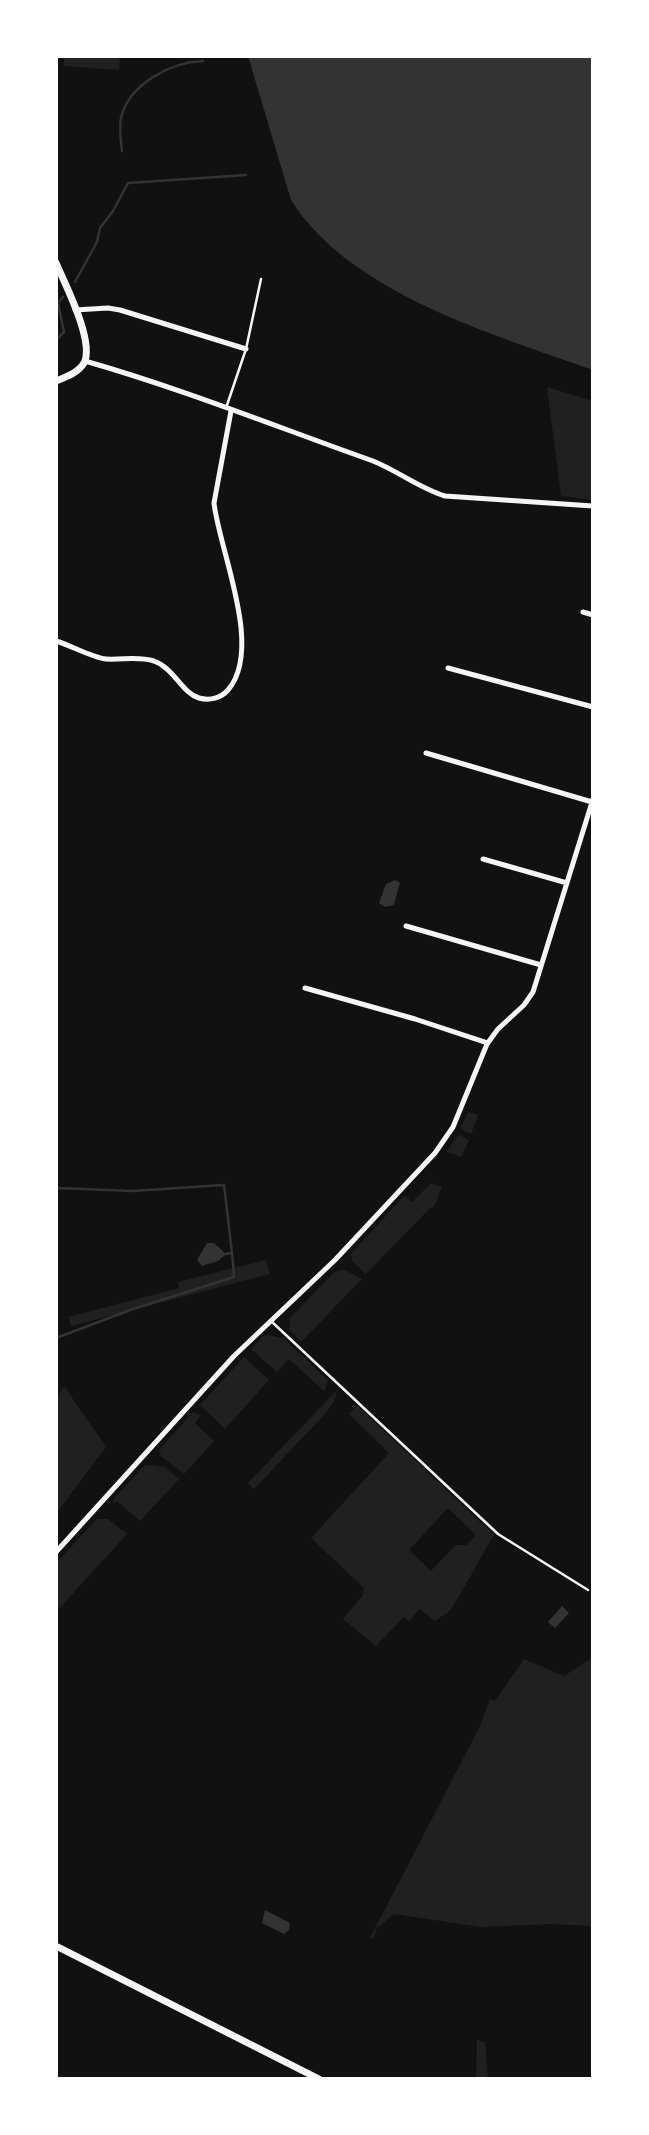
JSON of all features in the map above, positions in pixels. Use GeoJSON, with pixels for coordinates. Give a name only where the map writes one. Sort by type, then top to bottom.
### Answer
{"type":"FeatureCollection","features":[{"type":"Feature","properties":{"kind":"main road"},"geometry":{"type":"LineString","coordinates":[[56,263],[86,347],[85,361],[78,371],[56,381]]}},
{"type":"Feature","properties":{"kind":"main road"},"geometry":{"type":"LineString","coordinates":[[56,1946],[319,2079]]}},
{"type":"Feature","properties":{"kind":"street"},"geometry":{"type":"LineString","coordinates":[[75,310],[121,310],[246,349]]}},
{"type":"Feature","properties":{"kind":"street"},"geometry":{"type":"LineString","coordinates":[[85,361],[144,378],[377,463],[428,491],[445,496],[593,506]]}},
{"type":"Feature","properties":{"kind":"street"},"geometry":{"type":"LineString","coordinates":[[56,641],[104,659],[131,657],[156,662],[174,674],[197,698],[218,698],[230,688],[240,654],[239,609],[214,503],[228,409]]}},
{"type":"Feature","properties":{"kind":"street"},"geometry":{"type":"LineString","coordinates":[[583,612],[593,615]]}},
{"type":"Feature","properties":{"kind":"street"},"geometry":{"type":"LineString","coordinates":[[447,668],[593,707]]}},
{"type":"Feature","properties":{"kind":"street"},"geometry":{"type":"LineString","coordinates":[[56,1552],[234,1356],[335,1259],[435,1153],[453,1127],[488,1043],[533,992],[593,801],[426,753]]}},
{"type":"Feature","properties":{"kind":"street"},"geometry":{"type":"LineString","coordinates":[[483,859],[567,883]]}},
{"type":"Feature","properties":{"kind":"street"},"geometry":{"type":"LineString","coordinates":[[406,926],[541,965]]}},
{"type":"Feature","properties":{"kind":"street"},"geometry":{"type":"LineString","coordinates":[[305,988],[415,1018],[488,1043]]}},
{"type":"Feature","properties":{"kind":"lane"},"geometry":{"type":"LineString","coordinates":[[228,409],[246,349],[261,279]]}},
{"type":"Feature","properties":{"kind":"lane"},"geometry":{"type":"LineString","coordinates":[[271,1321],[498,1534],[588,1590]]}},
{"type":"Feature","properties":{"kind":"shaded area"},"geometry":{"type":"Polygon","coordinates":[[[65,56],[120,56],[119,70],[63,66],[65,56]]]}},
{"type":"Feature","properties":{"kind":"shaded area"},"geometry":{"type":"Polygon","coordinates":[[[248,56],[593,56],[593,370],[513,342],[427,307],[349,261],[317,233],[291,200],[248,56]]]}},
{"type":"Feature","properties":{"kind":"shaded area"},"geometry":{"type":"Polygon","coordinates":[[[547,387],[593,401],[593,500],[561,496],[547,387]]]}},
{"type":"Feature","properties":{"kind":"shaded area"},"geometry":{"type":"Polygon","coordinates":[[[395,880],[400,883],[394,905],[385,907],[379,903],[386,884],[395,880]]]}},
{"type":"Feature","properties":{"kind":"shaded area"},"geometry":{"type":"Polygon","coordinates":[[[468,1112],[478,1115],[471,1134],[461,1127],[468,1112]]]}},
{"type":"Feature","properties":{"kind":"shaded area"},"geometry":{"type":"Polygon","coordinates":[[[461,1135],[469,1141],[461,1157],[447,1152],[456,1137],[461,1135]]]}},
{"type":"Feature","properties":{"kind":"shaded area"},"geometry":{"type":"Polygon","coordinates":[[[431,1183],[442,1187],[434,1207],[431,1207],[366,1274],[352,1261],[351,1254],[404,1196],[412,1202],[431,1183]]]}},
{"type":"Feature","properties":{"kind":"shaded area"},"geometry":{"type":"Polygon","coordinates":[[[207,1243],[214,1243],[226,1254],[218,1261],[202,1266],[197,1260],[207,1243]]]}},
{"type":"Feature","properties":{"kind":"shaded area"},"geometry":{"type":"Polygon","coordinates":[[[266,1260],[270,1274],[71,1326],[68,1317],[179,1288],[178,1282],[266,1260]]]}},
{"type":"Feature","properties":{"kind":"shaded area"},"geometry":{"type":"Polygon","coordinates":[[[343,1269],[362,1279],[301,1342],[289,1329],[290,1318],[333,1273],[343,1269]]]}},
{"type":"Feature","properties":{"kind":"shaded area"},"geometry":{"type":"Polygon","coordinates":[[[263,1336],[283,1338],[328,1380],[324,1391],[289,1359],[277,1372],[251,1349],[263,1336]]]}},
{"type":"Feature","properties":{"kind":"shaded area"},"geometry":{"type":"Polygon","coordinates":[[[244,1357],[269,1380],[225,1429],[200,1405],[244,1357]]]}},
{"type":"Feature","properties":{"kind":"shaded area"},"geometry":{"type":"Polygon","coordinates":[[[64,1386],[106,1447],[56,1514],[56,1399],[64,1386]]]}},
{"type":"Feature","properties":{"kind":"shaded area"},"geometry":{"type":"Polygon","coordinates":[[[338,1389],[326,1413],[254,1489],[248,1483],[338,1389]]]}},
{"type":"Feature","properties":{"kind":"shaded area"},"geometry":{"type":"Polygon","coordinates":[[[357,1405],[494,1535],[451,1610],[435,1621],[420,1609],[409,1621],[404,1617],[376,1646],[343,1619],[363,1595],[364,1588],[311,1538],[389,1453],[349,1414],[357,1405]],[[448,1508],[409,1550],[431,1571],[456,1545],[466,1545],[476,1535],[448,1508]]]}},
{"type":"Feature","properties":{"kind":"shaded area"},"geometry":{"type":"Polygon","coordinates":[[[193,1412],[201,1416],[195,1423],[214,1441],[184,1474],[161,1456],[159,1450],[193,1412]]]}},
{"type":"Feature","properties":{"kind":"shaded area"},"geometry":{"type":"Polygon","coordinates":[[[144,1466],[165,1467],[179,1479],[140,1521],[117,1501],[112,1501],[144,1466]]]}},
{"type":"Feature","properties":{"kind":"shaded area"},"geometry":{"type":"Polygon","coordinates":[[[97,1519],[108,1519],[127,1534],[56,1612],[56,1563],[97,1519]]]}},
{"type":"Feature","properties":{"kind":"shaded area"},"geometry":{"type":"Polygon","coordinates":[[[562,1606],[569,1613],[555,1628],[548,1622],[562,1606]]]}},
{"type":"Feature","properties":{"kind":"shaded area"},"geometry":{"type":"Polygon","coordinates":[[[593,1657],[593,1926],[550,1924],[481,1927],[394,1914],[377,1928],[373,1939],[370,1938],[479,1728],[490,1699],[495,1701],[524,1659],[564,1676],[593,1657]]]}},
{"type":"Feature","properties":{"kind":"shaded area"},"geometry":{"type":"Polygon","coordinates":[[[265,1910],[290,1923],[289,1930],[284,1934],[262,1923],[265,1910]]]}},
{"type":"Feature","properties":{"kind":"shaded area"},"geometry":{"type":"Polygon","coordinates":[[[477,2040],[485,2042],[488,2079],[476,2079],[477,2040]]]}},
{"type":"Feature","properties":{"kind":"waterway"},"geometry":{"type":"LineString","coordinates":[[122,151],[121,118],[133,95],[142,85],[165,71],[203,61]]}},
{"type":"Feature","properties":{"kind":"waterway"},"geometry":{"type":"LineString","coordinates":[[75,282],[97,242],[100,228],[128,183],[246,175]]}},
{"type":"Feature","properties":{"kind":"waterway"},"geometry":{"type":"LineString","coordinates":[[56,340],[64,332],[58,303],[63,297]]}},
{"type":"Feature","properties":{"kind":"waterway"},"geometry":{"type":"LineString","coordinates":[[56,1188],[132,1191],[224,1185],[232,1253],[226,1254]]}},
{"type":"Feature","properties":{"kind":"waterway"},"geometry":{"type":"LineString","coordinates":[[56,1338],[133,1309],[234,1277],[232,1253]]}}]}
